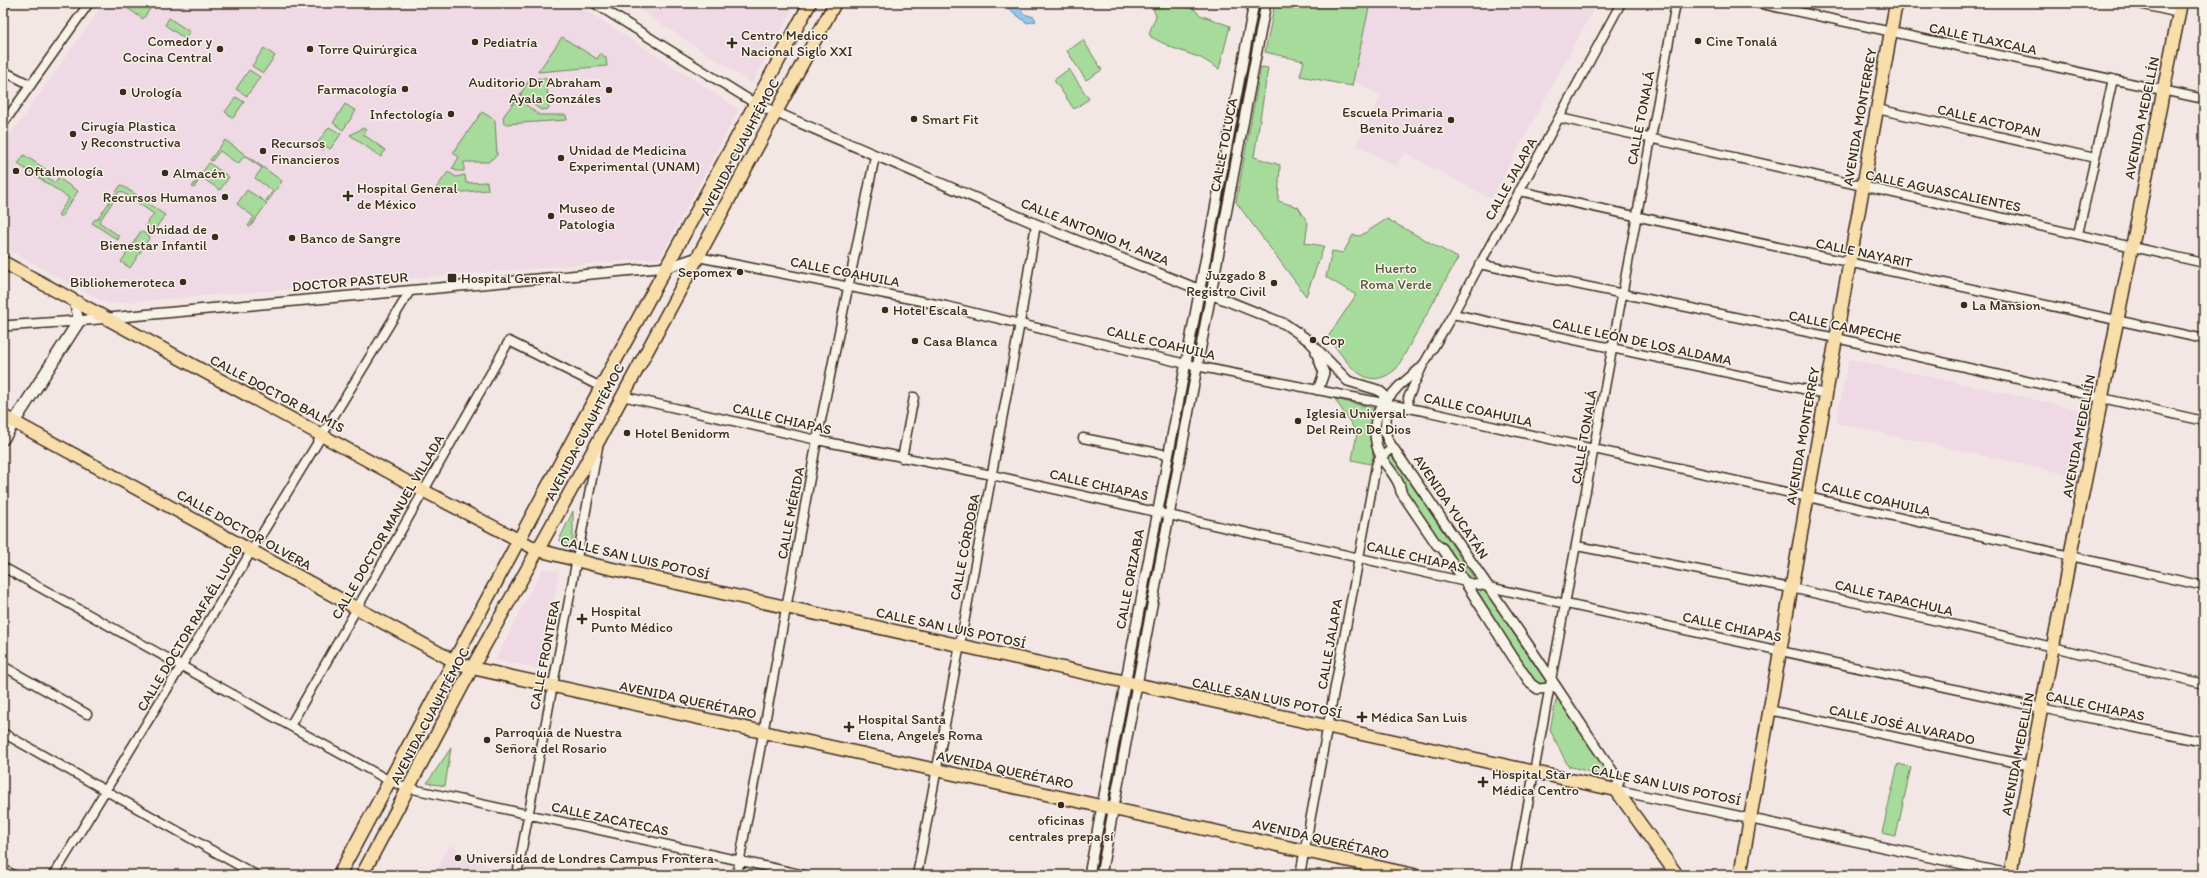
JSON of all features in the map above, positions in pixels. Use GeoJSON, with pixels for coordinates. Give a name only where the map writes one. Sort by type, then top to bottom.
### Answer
{"type":"FeatureCollection","features":[{"type":"Feature","properties":{"kind":"main road","name":"AVENIDA CUAUHTÉMOC"},"geometry":{"type":"LineString","coordinates":[[339,875],[601,387],[668,267],[810,3]]}},
{"type":"Feature","properties":{"kind":"main road","name":"AVENIDA CUAUHTÉMOC"},"geometry":{"type":"LineString","coordinates":[[362,875],[472,668],[599,440],[835,3]]}},
{"type":"Feature","properties":{"kind":"main road","name":"AVENIDA MONTERREY"},"geometry":{"type":"LineString","coordinates":[[1740,875],[1896,3]]}},
{"type":"Feature","properties":{"kind":"main road","name":"AVENIDA MEDELLÍN"},"geometry":{"type":"LineString","coordinates":[[2012,875],[2041,708],[2070,556],[2180,8]]}},
{"type":"Feature","properties":{"kind":"main road","name":"CALLE DOCTOR BALMIS"},"geometry":{"type":"LineString","coordinates":[[3,262],[424,491],[538,550]]}},
{"type":"Feature","properties":{"kind":"main road"},"geometry":{"type":"LineString","coordinates":[[3,439],[8,419],[78,321]]}},
{"type":"Feature","properties":{"kind":"main road","name":"CALLE DOCTOR OLVERA"},"geometry":{"type":"LineString","coordinates":[[8,419],[454,662],[472,668]]}},
{"type":"Feature","properties":{"kind":"main road","name":"CALLE SAN LUIS POTOSÍ"},"geometry":{"type":"LineString","coordinates":[[538,550],[577,561],[1616,790]]}},
{"type":"Feature","properties":{"kind":"main road","name":"AVENIDA QUERÉTARO"},"geometry":{"type":"LineString","coordinates":[[472,668],[1115,808],[1414,875]]}},
{"type":"Feature","properties":{"kind":"main road","name":"AVENIDA YUCATÁN"},"geometry":{"type":"LineString","coordinates":[[1616,790],[1677,875]]}},
{"type":"Feature","properties":{"kind":"street"},"geometry":{"type":"LineString","coordinates":[[3,8],[6,3]]}},
{"type":"Feature","properties":{"kind":"street"},"geometry":{"type":"LineString","coordinates":[[3,124],[89,3]]}},
{"type":"Feature","properties":{"kind":"street"},"geometry":{"type":"LineString","coordinates":[[594,3],[756,104]]}},
{"type":"Feature","properties":{"kind":"street","name":"CALLE TOLUCA"},"geometry":{"type":"LineString","coordinates":[[1199,288],[1254,3]]}},
{"type":"Feature","properties":{"kind":"street","name":"CALLE TOLUCA"},"geometry":{"type":"LineString","coordinates":[[1211,293],[1266,3]]}},
{"type":"Feature","properties":{"kind":"street","name":"CALLE JALAPA"},"geometry":{"type":"LineString","coordinates":[[1409,408],[1408,398],[1422,367],[1453,314],[1621,3]]}},
{"type":"Feature","properties":{"kind":"street","name":"CALLE TONALÁ"},"geometry":{"type":"LineString","coordinates":[[1515,875],[1595,450],[1676,3]]}},
{"type":"Feature","properties":{"kind":"street","name":"CALLE TLAXCALA"},"geometry":{"type":"LineString","coordinates":[[1757,3],[1891,33],[2113,78],[2204,99]]}},
{"type":"Feature","properties":{"kind":"street"},"geometry":{"type":"LineString","coordinates":[[2135,3],[2180,8]]}},
{"type":"Feature","properties":{"kind":"street"},"geometry":{"type":"LineString","coordinates":[[3,71],[31,85]]}},
{"type":"Feature","properties":{"kind":"street"},"geometry":{"type":"LineString","coordinates":[[2078,234],[2113,78]]}},
{"type":"Feature","properties":{"kind":"street","name":"CALLE ANTONIO M. ANZA"},"geometry":{"type":"LineString","coordinates":[[756,104],[1036,224],[1199,288],[1285,324],[1304,336],[1348,381],[1378,390],[1382,394],[1384,403]]}},
{"type":"Feature","properties":{"kind":"street","name":"CALLE ACTOPAN"},"geometry":{"type":"LineString","coordinates":[[1876,109],[2095,158]]}},
{"type":"Feature","properties":{"kind":"street","name":"CALLE AGUASCALIENTES"},"geometry":{"type":"LineString","coordinates":[[1560,118],[2204,263]]}},
{"type":"Feature","properties":{"kind":"street","name":"CALLE MÉRIDA"},"geometry":{"type":"LineString","coordinates":[[737,875],[817,440],[875,156]]}},
{"type":"Feature","properties":{"kind":"street","name":"CALLE NAYARIT"},"geometry":{"type":"LineString","coordinates":[[1519,191],[1636,218],[2204,339]]}},
{"type":"Feature","properties":{"kind":"street","name":"CALLE CÓRDOBA"},"geometry":{"type":"LineString","coordinates":[[917,875],[935,770],[1020,323],[1036,224]]}},
{"type":"Feature","properties":{"kind":"street","name":"DOCTOR PASTEUR"},"geometry":{"type":"LineString","coordinates":[[3,326],[78,321],[668,267],[698,257]]}},
{"type":"Feature","properties":{"kind":"street","name":"CALLE COAHUILA"},"geometry":{"type":"LineString","coordinates":[[698,257],[849,286],[1020,323],[1186,364],[1409,408],[2204,586]]}},
{"type":"Feature","properties":{"kind":"street","name":"CALLE CAMPECHE"},"geometry":{"type":"LineString","coordinates":[[1479,264],[1836,338],[2204,421]]}},
{"type":"Feature","properties":{"kind":"street","name":"CALLE ORIZABA"},"geometry":{"type":"LineString","coordinates":[[1089,875],[1186,364],[1199,288]]}},
{"type":"Feature","properties":{"kind":"street","name":"CALLE DOCTOR RAFAÉL LUCIO"},"geometry":{"type":"LineString","coordinates":[[54,875],[410,291]]}},
{"type":"Feature","properties":{"kind":"street","name":"CALLE ORIZABA"},"geometry":{"type":"LineString","coordinates":[[1101,875],[1115,808],[1211,293]]}},
{"type":"Feature","properties":{"kind":"street"},"geometry":{"type":"LineString","coordinates":[[74,301],[78,321]]}},
{"type":"Feature","properties":{"kind":"street","name":"CALLE LEÓN DE LOS ALDAMA"},"geometry":{"type":"LineString","coordinates":[[1453,314],[1612,350],[1826,394]]}},
{"type":"Feature","properties":{"kind":"street","name":"CALLE DOCTOR MANUEL VILLADA"},"geometry":{"type":"LineString","coordinates":[[290,726],[509,341],[601,387]]}},
{"type":"Feature","properties":{"kind":"street"},"geometry":{"type":"LineString","coordinates":[[1315,347],[1324,373],[1318,390]]}},
{"type":"Feature","properties":{"kind":"street","name":"CALLE JALAPA"},"geometry":{"type":"LineString","coordinates":[[1384,403],[1399,386],[1422,367]]}},
{"type":"Feature","properties":{"kind":"street","name":"CALLE CHIAPAS"},"geometry":{"type":"LineString","coordinates":[[622,396],[817,440],[992,475],[1359,556],[1466,582],[2041,708],[2204,742]]}},
{"type":"Feature","properties":{"kind":"street"},"geometry":{"type":"LineString","coordinates":[[902,458],[914,397]]}},
{"type":"Feature","properties":{"kind":"street"},"geometry":{"type":"LineString","coordinates":[[1384,403],[1380,408],[1375,423],[1376,441],[1381,457],[1400,486],[1401,492],[1429,534],[1437,545],[1442,548],[1466,582],[1497,635],[1531,684],[1538,689],[1551,685]]}},
{"type":"Feature","properties":{"kind":"street","name":"AVENIDA YUCATÁN"},"geometry":{"type":"LineString","coordinates":[[1384,403],[1387,408],[1385,433],[1392,448],[1551,685],[1619,782],[1616,790]]}},
{"type":"Feature","properties":{"kind":"street"},"geometry":{"type":"LineString","coordinates":[[1083,438],[1168,455]]}},
{"type":"Feature","properties":{"kind":"street","name":"CALLE FRONTERA"},"geometry":{"type":"LineString","coordinates":[[517,875],[599,440]]}},
{"type":"Feature","properties":{"kind":"street"},"geometry":{"type":"LineString","coordinates":[[1381,457],[1392,448]]}},
{"type":"Feature","properties":{"kind":"street","name":"CALLE JALAPA"},"geometry":{"type":"LineString","coordinates":[[1300,875],[1376,466],[1381,457]]}},
{"type":"Feature","properties":{"kind":"street","name":"CALLE TAPACHULA"},"geometry":{"type":"LineString","coordinates":[[1577,546],[1791,588],[2053,647],[2204,684]]}},
{"type":"Feature","properties":{"kind":"street","name":"CALLE ZACATECAS"},"geometry":{"type":"LineString","coordinates":[[3,567],[390,781],[408,788],[805,875]]}},
{"type":"Feature","properties":{"kind":"street"},"geometry":{"type":"LineString","coordinates":[[3,666],[87,714]]}},
{"type":"Feature","properties":{"kind":"street","name":"CALLE JOSÉ ALVARADO"},"geometry":{"type":"LineString","coordinates":[[1769,710],[2031,766]]}},
{"type":"Feature","properties":{"kind":"street"},"geometry":{"type":"LineString","coordinates":[[3,733],[256,875]]}},
{"type":"Feature","properties":{"kind":"street","name":"CALLE SAN LUIS POTOSÍ"},"geometry":{"type":"LineString","coordinates":[[1616,790],[2012,875]]}},
{"type":"Feature","properties":{"kind":"street"},"geometry":{"type":"LineString","coordinates":[[3,869],[14,875]]}},
{"type":"Feature","properties":{"kind":"shaded area","name":"Hospital General de México"},"geometry":{"type":"Polygon","coordinates":[[[104,3],[575,3],[739,109],[660,258],[107,304],[3,247],[3,145],[104,3]]]}},
{"type":"Feature","properties":{"kind":"shaded area","name":"Centro Medico Nacional Siglo XXI"},"geometry":{"type":"Polygon","coordinates":[[[629,3],[796,3],[752,83],[629,3]]]}},
{"type":"Feature","properties":{"kind":"shaded area","name":"Escuela Primaria Benito Juárez"},"geometry":{"type":"Polygon","coordinates":[[[1369,3],[1597,3],[1491,199],[1404,152],[1396,166],[1356,145],[1381,96],[1353,81],[1369,3]]]}},
{"type":"Feature","properties":{"kind":"shaded area"},"geometry":{"type":"Polygon","coordinates":[[[1849,359],[2087,411],[2075,476],[1836,423],[1849,359]]]}},
{"type":"Feature","properties":{"kind":"shaded area"},"geometry":{"type":"Polygon","coordinates":[[[543,568],[559,572],[540,669],[495,660],[543,568]]]}},
{"type":"Feature","properties":{"kind":"shaded area","name":"Universidad de Londres Campus Frontera"},"geometry":{"type":"Polygon","coordinates":[[[450,845],[502,873],[502,875],[434,874],[450,845]]]}},
{"type":"Feature","properties":{"kind":"green space"},"geometry":{"type":"Polygon","coordinates":[[[120,3],[154,3],[143,19],[120,3]]]}},
{"type":"Feature","properties":{"kind":"green space"},"geometry":{"type":"Polygon","coordinates":[[[1275,3],[1370,3],[1352,86],[1300,76],[1304,61],[1265,52],[1275,3]]]}},
{"type":"Feature","properties":{"kind":"green space"},"geometry":{"type":"Polygon","coordinates":[[[1176,5],[1194,9],[1200,15],[1230,26],[1219,69],[1201,58],[1173,48],[1151,37],[1149,33],[1156,16],[1153,8],[1176,5]]]}},
{"type":"Feature","properties":{"kind":"green space"},"geometry":{"type":"Polygon","coordinates":[[[169,18],[190,32],[185,39],[165,25],[169,18]]]}},
{"type":"Feature","properties":{"kind":"green space"},"geometry":{"type":"Polygon","coordinates":[[[562,37],[597,59],[601,53],[606,58],[607,66],[538,72],[562,37]]]}},
{"type":"Feature","properties":{"kind":"green space"},"geometry":{"type":"Polygon","coordinates":[[[1083,40],[1102,70],[1086,80],[1067,51],[1083,40]]]}},
{"type":"Feature","properties":{"kind":"green space"},"geometry":{"type":"Polygon","coordinates":[[[264,48],[275,56],[263,73],[252,66],[264,48]]]}},
{"type":"Feature","properties":{"kind":"green space"},"geometry":{"type":"Polygon","coordinates":[[[1261,67],[1268,68],[1254,157],[1280,165],[1278,201],[1298,207],[1308,223],[1305,243],[1324,246],[1306,296],[1236,202],[1261,67]]]}},
{"type":"Feature","properties":{"kind":"green space"},"geometry":{"type":"Polygon","coordinates":[[[1069,69],[1089,99],[1074,109],[1054,80],[1069,69]]]}},
{"type":"Feature","properties":{"kind":"green space"},"geometry":{"type":"Polygon","coordinates":[[[249,70],[260,77],[247,96],[236,89],[249,70]]]}},
{"type":"Feature","properties":{"kind":"green space"},"geometry":{"type":"Polygon","coordinates":[[[546,78],[549,109],[541,110],[520,95],[530,79],[546,78]]]}},
{"type":"Feature","properties":{"kind":"green space"},"geometry":{"type":"Polygon","coordinates":[[[236,97],[244,102],[233,118],[225,112],[236,97]]]}},
{"type":"Feature","properties":{"kind":"green space"},"geometry":{"type":"Polygon","coordinates":[[[517,98],[539,115],[566,115],[567,120],[504,124],[503,117],[517,98]]]}},
{"type":"Feature","properties":{"kind":"green space"},"geometry":{"type":"Polygon","coordinates":[[[345,104],[356,111],[343,130],[333,123],[345,104]]]}},
{"type":"Feature","properties":{"kind":"green space"},"geometry":{"type":"Polygon","coordinates":[[[482,112],[495,120],[497,155],[488,162],[464,162],[464,171],[452,169],[459,157],[453,153],[482,112]]]}},
{"type":"Feature","properties":{"kind":"green space"},"geometry":{"type":"Polygon","coordinates":[[[329,127],[341,134],[330,149],[326,146],[323,150],[316,145],[329,127]]]}},
{"type":"Feature","properties":{"kind":"green space"},"geometry":{"type":"Polygon","coordinates":[[[363,128],[366,130],[363,134],[385,150],[381,157],[350,135],[363,128]]]}},
{"type":"Feature","properties":{"kind":"green space"},"geometry":{"type":"Polygon","coordinates":[[[225,140],[282,181],[268,201],[266,200],[273,191],[255,178],[262,168],[244,156],[238,164],[220,151],[212,161],[210,160],[225,140]]]}},
{"type":"Feature","properties":{"kind":"green space"},"geometry":{"type":"Polygon","coordinates":[[[24,155],[47,170],[44,175],[55,183],[58,178],[78,191],[61,217],[58,215],[69,198],[18,164],[24,155]]]}},
{"type":"Feature","properties":{"kind":"green space"},"geometry":{"type":"Polygon","coordinates":[[[209,163],[229,177],[220,190],[201,177],[194,188],[192,187],[209,163]]]}},
{"type":"Feature","properties":{"kind":"green space"},"geometry":{"type":"Polygon","coordinates":[[[448,172],[456,177],[465,175],[466,183],[487,182],[488,190],[438,194],[434,191],[448,172]]]}},
{"type":"Feature","properties":{"kind":"green space"},"geometry":{"type":"Polygon","coordinates":[[[121,185],[138,196],[135,200],[120,191],[99,222],[119,236],[118,240],[92,223],[95,219],[97,220],[121,185]]]}},
{"type":"Feature","properties":{"kind":"green space"},"geometry":{"type":"Polygon","coordinates":[[[247,190],[267,203],[250,227],[248,226],[254,217],[237,204],[247,190]]]}},
{"type":"Feature","properties":{"kind":"green space"},"geometry":{"type":"Polygon","coordinates":[[[141,199],[165,215],[153,232],[145,226],[154,214],[138,203],[141,199]]]}},
{"type":"Feature","properties":{"kind":"green space","name":"Huerto Roma Verde"},"geometry":{"type":"Polygon","coordinates":[[[1387,219],[1458,258],[1397,368],[1386,376],[1375,379],[1366,377],[1349,365],[1328,337],[1356,295],[1326,277],[1332,251],[1343,253],[1353,235],[1360,236],[1387,219]]]}},
{"type":"Feature","properties":{"kind":"green space"},"geometry":{"type":"Polygon","coordinates":[[[141,231],[150,237],[130,268],[121,262],[141,231]]]}},
{"type":"Feature","properties":{"kind":"green space"},"geometry":{"type":"Polygon","coordinates":[[[1335,399],[1374,408],[1371,426],[1373,457],[1370,464],[1352,460],[1357,433],[1335,399]]]}},
{"type":"Feature","properties":{"kind":"green space"},"geometry":{"type":"Polygon","coordinates":[[[1389,455],[1393,457],[1476,581],[1466,580],[1405,494],[1405,489],[1389,465],[1386,456],[1389,455]]]}},
{"type":"Feature","properties":{"kind":"green space"},"geometry":{"type":"Polygon","coordinates":[[[573,511],[573,548],[559,540],[573,511]]]}},
{"type":"Feature","properties":{"kind":"green space"},"geometry":{"type":"Polygon","coordinates":[[[1471,586],[1483,588],[1547,683],[1537,688],[1471,586]]]}},
{"type":"Feature","properties":{"kind":"green space"},"geometry":{"type":"Polygon","coordinates":[[[1557,696],[1611,778],[1568,766],[1550,730],[1557,696]]]}},
{"type":"Feature","properties":{"kind":"green space"},"geometry":{"type":"Polygon","coordinates":[[[451,748],[445,786],[427,783],[451,748]]]}},
{"type":"Feature","properties":{"kind":"green space"},"geometry":{"type":"Polygon","coordinates":[[[1898,764],[1911,767],[1896,836],[1882,833],[1898,764]]]}},
{"type":"Feature","properties":{"kind":"water"},"geometry":{"type":"Polygon","coordinates":[[[1001,3],[1017,3],[1024,14],[1034,17],[1036,21],[1027,23],[1001,3]]]}},
{"type":"Feature","properties":{"kind":"place","name":"Cine Tonalá"},"geometry":{"type":"Point","coordinates":[1698,41]}},
{"type":"Feature","properties":{"kind":"place","name":"Pediatría"},"geometry":{"type":"Point","coordinates":[475,42]}},
{"type":"Feature","properties":{"kind":"place","name":"Centro Medico Nacional Siglo XXI"},"geometry":{"type":"Point","coordinates":[732,43]}},
{"type":"Feature","properties":{"kind":"place","name":"Comedor y Cocina Central"},"geometry":{"type":"Point","coordinates":[220,49]}},
{"type":"Feature","properties":{"kind":"place","name":"Torre Quirúrgica"},"geometry":{"type":"Point","coordinates":[310,49]}},
{"type":"Feature","properties":{"kind":"place","name":"Farmacología"},"geometry":{"type":"Point","coordinates":[405,89]}},
{"type":"Feature","properties":{"kind":"place","name":"Auditorio Dr Abraham Ayala Gonzáles"},"geometry":{"type":"Point","coordinates":[609,90]}},
{"type":"Feature","properties":{"kind":"place","name":"Urología"},"geometry":{"type":"Point","coordinates":[123,92]}},
{"type":"Feature","properties":{"kind":"place","name":"Infectología"},"geometry":{"type":"Point","coordinates":[451,114]}},
{"type":"Feature","properties":{"kind":"place","name":"Smart Fit"},"geometry":{"type":"Point","coordinates":[914,119]}},
{"type":"Feature","properties":{"kind":"place","name":"Escuela Primaria Benito Juárez"},"geometry":{"type":"Point","coordinates":[1451,120]}},
{"type":"Feature","properties":{"kind":"place","name":"Cirugía Plastica y Reconstructiva"},"geometry":{"type":"Point","coordinates":[73,134]}},
{"type":"Feature","properties":{"kind":"place","name":"Recursos Financieros"},"geometry":{"type":"Point","coordinates":[263,151]}},
{"type":"Feature","properties":{"kind":"place","name":"Unidad de Medicina Experimental (UNAM)"},"geometry":{"type":"Point","coordinates":[561,158]}},
{"type":"Feature","properties":{"kind":"place","name":"Oftalmología"},"geometry":{"type":"Point","coordinates":[16,171]}},
{"type":"Feature","properties":{"kind":"place","name":"Almacén"},"geometry":{"type":"Point","coordinates":[165,173]}},
{"type":"Feature","properties":{"kind":"place","name":"Hospital General de México"},"geometry":{"type":"Point","coordinates":[348,196]}},
{"type":"Feature","properties":{"kind":"place","name":"Recursos Humanos"},"geometry":{"type":"Point","coordinates":[225,197]}},
{"type":"Feature","properties":{"kind":"place","name":"Museo de Patologia"},"geometry":{"type":"Point","coordinates":[551,216]}},
{"type":"Feature","properties":{"kind":"place","name":"Unidad de Bienestar Infantil"},"geometry":{"type":"Point","coordinates":[215,237]}},
{"type":"Feature","properties":{"kind":"place","name":"Banco de Sangre"},"geometry":{"type":"Point","coordinates":[292,238]}},
{"type":"Feature","properties":{"kind":"place","name":"Sepomex"},"geometry":{"type":"Point","coordinates":[740,272]}},
{"type":"Feature","properties":{"kind":"place","name":"Hospital General"},"geometry":{"type":"Point","coordinates":[452,278]}},
{"type":"Feature","properties":{"kind":"place","name":"Bibliohemeroteca"},"geometry":{"type":"Point","coordinates":[183,282]}},
{"type":"Feature","properties":{"kind":"place","name":"Juzgado 8 Registro Civil"},"geometry":{"type":"Point","coordinates":[1274,283]}},
{"type":"Feature","properties":{"kind":"place","name":"La Mansion"},"geometry":{"type":"Point","coordinates":[1964,305]}},
{"type":"Feature","properties":{"kind":"place","name":"Hotel Escala"},"geometry":{"type":"Point","coordinates":[885,310]}},
{"type":"Feature","properties":{"kind":"place","name":"Cop"},"geometry":{"type":"Point","coordinates":[1313,340]}},
{"type":"Feature","properties":{"kind":"place","name":"Casa Blanca"},"geometry":{"type":"Point","coordinates":[915,341]}},
{"type":"Feature","properties":{"kind":"place","name":"Iglesia Universal Del Reino De Dios"},"geometry":{"type":"Point","coordinates":[1298,421]}},
{"type":"Feature","properties":{"kind":"place","name":"Hotel Benidorm"},"geometry":{"type":"Point","coordinates":[627,433]}},
{"type":"Feature","properties":{"kind":"place","name":"Hospital Punto Médico"},"geometry":{"type":"Point","coordinates":[582,619]}},
{"type":"Feature","properties":{"kind":"place","name":"Médica San Luis"},"geometry":{"type":"Point","coordinates":[1362,717]}},
{"type":"Feature","properties":{"kind":"place","name":"Hospital Santa Elena, Angeles Roma"},"geometry":{"type":"Point","coordinates":[849,727]}},
{"type":"Feature","properties":{"kind":"place","name":"Parroquia de Nuestra Señora del Rosario"},"geometry":{"type":"Point","coordinates":[487,740]}},
{"type":"Feature","properties":{"kind":"place","name":"Hospital Star Médica Centro"},"geometry":{"type":"Point","coordinates":[1483,782]}},
{"type":"Feature","properties":{"kind":"place","name":"oficinas centrales prepa sí"},"geometry":{"type":"Point","coordinates":[1061,805]}},
{"type":"Feature","properties":{"kind":"place","name":"Universidad de Londres Campus Frontera"},"geometry":{"type":"Point","coordinates":[458,858]}}]}
